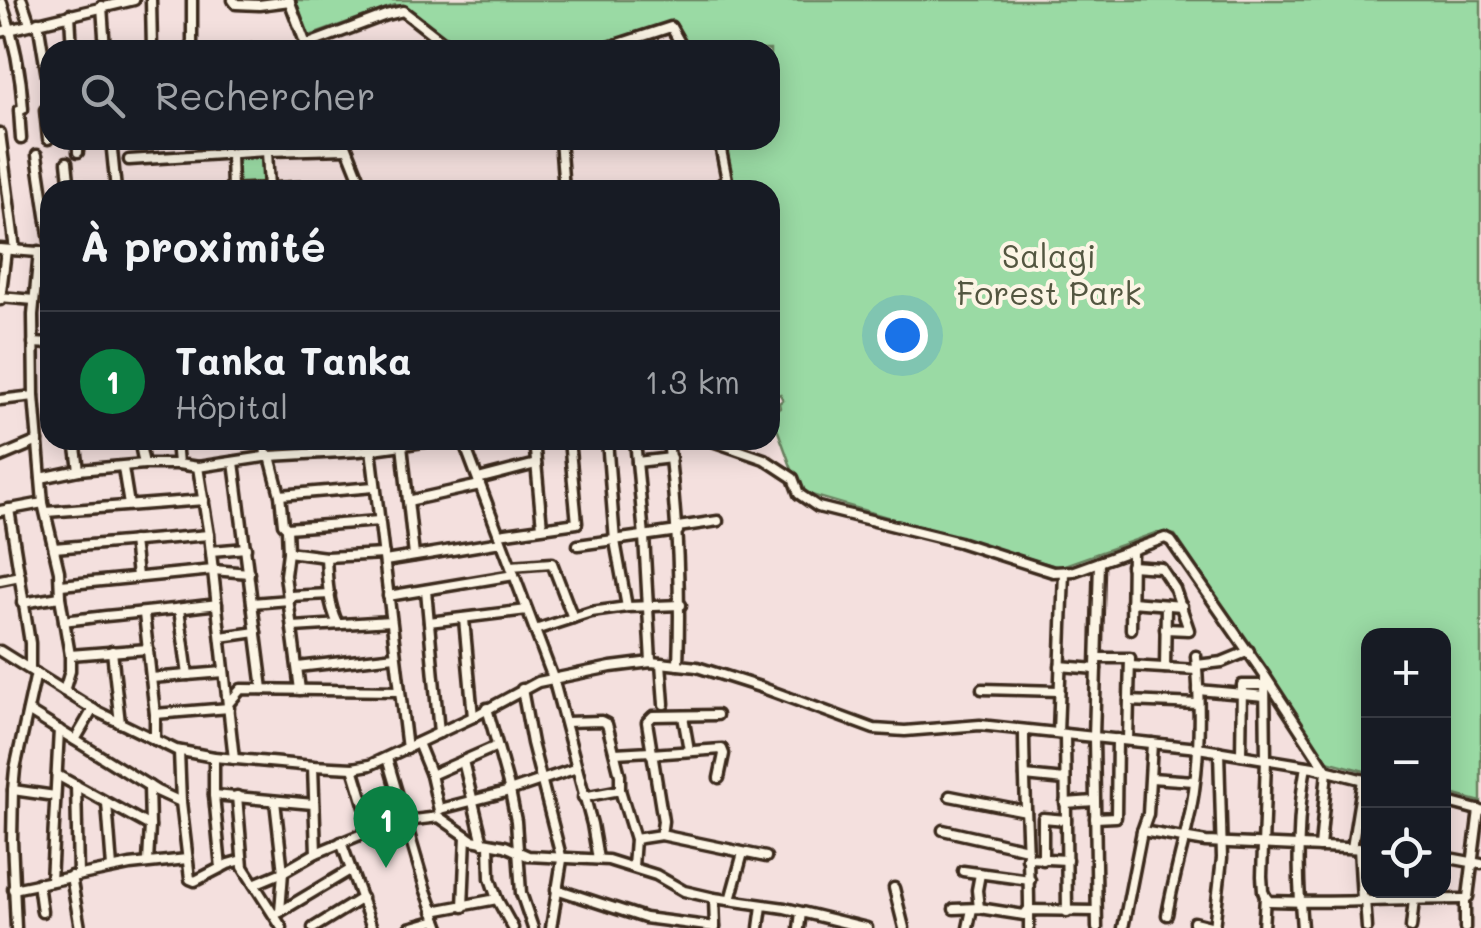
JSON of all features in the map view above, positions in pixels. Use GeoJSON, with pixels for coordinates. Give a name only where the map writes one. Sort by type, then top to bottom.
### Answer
{"type":"FeatureCollection","features":[{"type":"Feature","properties":{"kind":"street"},"geometry":{"type":"LineString","coordinates":[[22,0],[34,23],[40,50]]}},
{"type":"Feature","properties":{"kind":"street"},"geometry":{"type":"LineString","coordinates":[[5,30],[134,0]]}},
{"type":"Feature","properties":{"kind":"street"},"geometry":{"type":"LineString","coordinates":[[150,0],[152,40]]}},
{"type":"Feature","properties":{"kind":"street"},"geometry":{"type":"LineString","coordinates":[[192,0],[192,40]]}},
{"type":"Feature","properties":{"kind":"street"},"geometry":{"type":"LineString","coordinates":[[232,0],[236,4],[259,6],[289,0],[304,40]]}},
{"type":"Feature","properties":{"kind":"street"},"geometry":{"type":"LineString","coordinates":[[2,3],[5,30],[22,83],[21,140]]}},
{"type":"Feature","properties":{"kind":"street"},"geometry":{"type":"LineString","coordinates":[[105,40],[106,4]]}},
{"type":"Feature","properties":{"kind":"street"},"geometry":{"type":"LineString","coordinates":[[326,40],[403,11],[440,40]]}},
{"type":"Feature","properties":{"kind":"street"},"geometry":{"type":"LineString","coordinates":[[70,14],[71,40]]}},
{"type":"Feature","properties":{"kind":"street"},"geometry":{"type":"LineString","coordinates":[[638,40],[672,28],[679,40]]}},
{"type":"Feature","properties":{"kind":"street"},"geometry":{"type":"LineString","coordinates":[[0,134],[7,250],[0,298],[34,300]]}},
{"type":"Feature","properties":{"kind":"street"},"geometry":{"type":"LineString","coordinates":[[113,150],[115,180]]}},
{"type":"Feature","properties":{"kind":"street"},"geometry":{"type":"LineString","coordinates":[[128,160],[278,150]]}},
{"type":"Feature","properties":{"kind":"street"},"geometry":{"type":"LineString","coordinates":[[347,150],[360,180]]}},
{"type":"Feature","properties":{"kind":"street"},"geometry":{"type":"LineString","coordinates":[[561,150],[563,180]]}},
{"type":"Feature","properties":{"kind":"street"},"geometry":{"type":"LineString","coordinates":[[721,150],[726,180]]}},
{"type":"Feature","properties":{"kind":"street"},"geometry":{"type":"LineString","coordinates":[[267,151],[269,180]]}},
{"type":"Feature","properties":{"kind":"street"},"geometry":{"type":"LineString","coordinates":[[230,180],[231,154]]}},
{"type":"Feature","properties":{"kind":"street"},"geometry":{"type":"LineString","coordinates":[[37,156],[41,180]]}},
{"type":"Feature","properties":{"kind":"street"},"geometry":{"type":"LineString","coordinates":[[67,162],[69,180]]}},
{"type":"Feature","properties":{"kind":"street"},"geometry":{"type":"LineString","coordinates":[[7,250],[39,252],[34,300],[34,396],[44,508],[70,655],[64,691]]}},
{"type":"Feature","properties":{"kind":"street"},"geometry":{"type":"LineString","coordinates":[[36,283],[40,283]]}},
{"type":"Feature","properties":{"kind":"street"},"geometry":{"type":"LineString","coordinates":[[33,343],[40,343]]}},
{"type":"Feature","properties":{"kind":"street"},"geometry":{"type":"LineString","coordinates":[[0,400],[34,396]]}},
{"type":"Feature","properties":{"kind":"street"},"geometry":{"type":"LineString","coordinates":[[0,457],[38,440]]}},
{"type":"Feature","properties":{"kind":"street"},"geometry":{"type":"LineString","coordinates":[[77,450],[79,470]]}},
{"type":"Feature","properties":{"kind":"street"},"geometry":{"type":"LineString","coordinates":[[141,450],[144,464]]}},
{"type":"Feature","properties":{"kind":"street"},"geometry":{"type":"LineString","coordinates":[[177,450],[178,464]]}},
{"type":"Feature","properties":{"kind":"street"},"geometry":{"type":"LineString","coordinates":[[267,450],[280,495],[282,524],[287,528],[379,521]]}},
{"type":"Feature","properties":{"kind":"street"},"geometry":{"type":"LineString","coordinates":[[41,478],[144,464],[198,467],[268,456],[362,450]]}},
{"type":"Feature","properties":{"kind":"street"},"geometry":{"type":"LineString","coordinates":[[370,450],[406,749]]}},
{"type":"Feature","properties":{"kind":"street"},"geometry":{"type":"LineString","coordinates":[[403,450],[414,556]]}},
{"type":"Feature","properties":{"kind":"street"},"geometry":{"type":"LineString","coordinates":[[467,450],[553,678],[595,844],[603,860]]}},
{"type":"Feature","properties":{"kind":"street"},"geometry":{"type":"LineString","coordinates":[[535,450],[542,527]]}},
{"type":"Feature","properties":{"kind":"street"},"geometry":{"type":"LineString","coordinates":[[288,552],[326,557],[414,556],[542,527],[576,524],[570,450]]}},
{"type":"Feature","properties":{"kind":"street"},"geometry":{"type":"LineString","coordinates":[[608,450],[626,607]]}},
{"type":"Feature","properties":{"kind":"street"},"geometry":{"type":"LineString","coordinates":[[636,450],[649,607],[664,704]]}},
{"type":"Feature","properties":{"kind":"street"},"geometry":{"type":"LineString","coordinates":[[669,450],[678,529],[678,665]]}},
{"type":"Feature","properties":{"kind":"street"},"geometry":{"type":"LineString","coordinates":[[737,450],[764,459],[794,478],[800,494],[818,507],[954,541],[1053,572],[1074,571],[1165,538],[1172,541],[1327,771],[1320,847]]}},
{"type":"Feature","properties":{"kind":"street"},"geometry":{"type":"LineString","coordinates":[[637,462],[670,458]]}},
{"type":"Feature","properties":{"kind":"street"},"geometry":{"type":"LineString","coordinates":[[234,462],[262,689]]}},
{"type":"Feature","properties":{"kind":"street"},"geometry":{"type":"LineString","coordinates":[[408,501],[536,464]]}},
{"type":"Feature","properties":{"kind":"street"},"geometry":{"type":"LineString","coordinates":[[198,467],[234,759]]}},
{"type":"Feature","properties":{"kind":"street"},"geometry":{"type":"LineString","coordinates":[[123,468],[129,506]]}},
{"type":"Feature","properties":{"kind":"street"},"geometry":{"type":"LineString","coordinates":[[280,495],[374,487]]}},
{"type":"Feature","properties":{"kind":"street"},"geometry":{"type":"LineString","coordinates":[[16,928],[13,790],[33,670],[20,576],[4,510],[204,500]]}},
{"type":"Feature","properties":{"kind":"street"},"geometry":{"type":"LineString","coordinates":[[578,545],[718,521]]}},
{"type":"Feature","properties":{"kind":"street"},"geometry":{"type":"LineString","coordinates":[[287,528],[285,574],[300,690]]}},
{"type":"Feature","properties":{"kind":"street"},"geometry":{"type":"LineString","coordinates":[[54,548],[209,535]]}},
{"type":"Feature","properties":{"kind":"street"},"geometry":{"type":"LineString","coordinates":[[132,541],[137,576]]}},
{"type":"Feature","properties":{"kind":"street"},"geometry":{"type":"LineString","coordinates":[[211,551],[246,548]]}},
{"type":"Feature","properties":{"kind":"street"},"geometry":{"type":"LineString","coordinates":[[1131,630],[1132,550]]}},
{"type":"Feature","properties":{"kind":"street"},"geometry":{"type":"LineString","coordinates":[[326,557],[338,624]]}},
{"type":"Feature","properties":{"kind":"street"},"geometry":{"type":"LineString","coordinates":[[1097,928],[1094,737],[1099,562]]}},
{"type":"Feature","properties":{"kind":"street"},"geometry":{"type":"LineString","coordinates":[[388,596],[552,563],[574,618]]}},
{"type":"Feature","properties":{"kind":"street"},"geometry":{"type":"LineString","coordinates":[[1132,566],[1161,568],[1175,588],[1189,630],[1166,629]]}},
{"type":"Feature","properties":{"kind":"street"},"geometry":{"type":"LineString","coordinates":[[60,585],[213,570],[249,573]]}},
{"type":"Feature","properties":{"kind":"street"},"geometry":{"type":"LineString","coordinates":[[1064,572],[1059,691],[1067,912]]}},
{"type":"Feature","properties":{"kind":"street"},"geometry":{"type":"LineString","coordinates":[[0,580],[20,576]]}},
{"type":"Feature","properties":{"kind":"street"},"geometry":{"type":"LineString","coordinates":[[426,590],[439,733]]}},
{"type":"Feature","properties":{"kind":"street"},"geometry":{"type":"LineString","coordinates":[[252,603],[330,594]]}},
{"type":"Feature","properties":{"kind":"street"},"geometry":{"type":"LineString","coordinates":[[22,603],[60,597]]}},
{"type":"Feature","properties":{"kind":"street"},"geometry":{"type":"LineString","coordinates":[[1131,602],[1182,606]]}},
{"type":"Feature","properties":{"kind":"street"},"geometry":{"type":"LineString","coordinates":[[64,621],[217,604]]}},
{"type":"Feature","properties":{"kind":"street"},"geometry":{"type":"LineString","coordinates":[[1165,668],[1166,605]]}},
{"type":"Feature","properties":{"kind":"street"},"geometry":{"type":"LineString","coordinates":[[535,630],[592,612],[681,606]]}},
{"type":"Feature","properties":{"kind":"street"},"geometry":{"type":"LineString","coordinates":[[179,610],[188,675]]}},
{"type":"Feature","properties":{"kind":"street"},"geometry":{"type":"LineString","coordinates":[[429,622],[527,610]]}},
{"type":"Feature","properties":{"kind":"street"},"geometry":{"type":"LineString","coordinates":[[144,614],[156,714],[155,740]]}},
{"type":"Feature","properties":{"kind":"street"},"geometry":{"type":"LineString","coordinates":[[464,618],[473,717]]}},
{"type":"Feature","properties":{"kind":"street"},"geometry":{"type":"LineString","coordinates":[[293,627],[391,621]]}},
{"type":"Feature","properties":{"kind":"street"},"geometry":{"type":"LineString","coordinates":[[220,637],[256,632]]}},
{"type":"Feature","properties":{"kind":"street"},"geometry":{"type":"LineString","coordinates":[[70,655],[148,649]]}},
{"type":"Feature","properties":{"kind":"street"},"geometry":{"type":"LineString","coordinates":[[0,651],[93,709],[155,740],[179,751],[234,759],[353,768],[370,765],[473,717],[522,689],[553,678],[656,663],[696,667],[874,729],[905,731],[980,725],[1061,733],[1219,751],[1361,779]]}},
{"type":"Feature","properties":{"kind":"street"},"geometry":{"type":"LineString","coordinates":[[112,652],[120,723]]}},
{"type":"Feature","properties":{"kind":"street"},"geometry":{"type":"LineString","coordinates":[[1130,666],[1165,668],[1222,662],[1249,652]]}},
{"type":"Feature","properties":{"kind":"street"},"geometry":{"type":"LineString","coordinates":[[298,667],[395,656]]}},
{"type":"Feature","properties":{"kind":"street"},"geometry":{"type":"LineString","coordinates":[[1097,658],[1130,658],[1128,740]]}},
{"type":"Feature","properties":{"kind":"street"},"geometry":{"type":"LineString","coordinates":[[1166,915],[1194,782],[1198,748],[1197,664]]}},
{"type":"Feature","properties":{"kind":"street"},"geometry":{"type":"LineString","coordinates":[[1060,666],[1096,669]]}},
{"type":"Feature","properties":{"kind":"street"},"geometry":{"type":"LineString","coordinates":[[151,678],[224,672]]}},
{"type":"Feature","properties":{"kind":"street"},"geometry":{"type":"LineString","coordinates":[[1241,755],[1242,685],[1265,680]]}},
{"type":"Feature","properties":{"kind":"street"},"geometry":{"type":"LineString","coordinates":[[1265,680],[1262,891],[1269,901],[1465,899]]}},
{"type":"Feature","properties":{"kind":"street"},"geometry":{"type":"LineString","coordinates":[[226,688],[399,690]]}},
{"type":"Feature","properties":{"kind":"street"},"geometry":{"type":"LineString","coordinates":[[156,714],[228,706],[240,689]]}},
{"type":"Feature","properties":{"kind":"street"},"geometry":{"type":"LineString","coordinates":[[522,689],[562,860],[551,928]]}},
{"type":"Feature","properties":{"kind":"street"},"geometry":{"type":"LineString","coordinates":[[982,689],[1059,691]]}},
{"type":"Feature","properties":{"kind":"street"},"geometry":{"type":"LineString","coordinates":[[1198,690],[1265,696]]}},
{"type":"Feature","properties":{"kind":"street"},"geometry":{"type":"LineString","coordinates":[[1128,701],[1198,704]]}},
{"type":"Feature","properties":{"kind":"street"},"geometry":{"type":"LineString","coordinates":[[488,708],[510,790],[522,893],[534,928]]}},
{"type":"Feature","properties":{"kind":"street"},"geometry":{"type":"LineString","coordinates":[[75,740],[93,709]]}},
{"type":"Feature","properties":{"kind":"street"},"geometry":{"type":"LineString","coordinates":[[28,711],[181,802]]}},
{"type":"Feature","properties":{"kind":"street"},"geometry":{"type":"LineString","coordinates":[[684,716],[689,750]]}},
{"type":"Feature","properties":{"kind":"street"},"geometry":{"type":"LineString","coordinates":[[661,835],[663,821],[649,719],[716,716]]}},
{"type":"Feature","properties":{"kind":"street"},"geometry":{"type":"LineString","coordinates":[[566,722],[604,722],[636,839],[633,867]]}},
{"type":"Feature","properties":{"kind":"street"},"geometry":{"type":"LineString","coordinates":[[51,881],[59,730]]}},
{"type":"Feature","properties":{"kind":"street"},"geometry":{"type":"LineString","coordinates":[[1024,730],[1029,928]]}},
{"type":"Feature","properties":{"kind":"street"},"geometry":{"type":"LineString","coordinates":[[1094,818],[1116,816],[1117,739]]}},
{"type":"Feature","properties":{"kind":"street"},"geometry":{"type":"LineString","coordinates":[[418,743],[439,813],[466,836],[528,856],[603,860],[656,875],[684,891],[868,928]]}},
{"type":"Feature","properties":{"kind":"street"},"geometry":{"type":"LineString","coordinates":[[1123,928],[1148,814],[1152,743]]}},
{"type":"Feature","properties":{"kind":"street"},"geometry":{"type":"LineString","coordinates":[[430,775],[497,746]]}},
{"type":"Feature","properties":{"kind":"street"},"geometry":{"type":"LineString","coordinates":[[614,753],[722,748],[719,778]]}},
{"type":"Feature","properties":{"kind":"street"},"geometry":{"type":"LineString","coordinates":[[179,751],[190,879],[195,881],[242,860]]}},
{"type":"Feature","properties":{"kind":"street"},"geometry":{"type":"LineString","coordinates":[[1194,922],[1214,928],[1222,858],[1219,751]]}},
{"type":"Feature","properties":{"kind":"street"},"geometry":{"type":"LineString","coordinates":[[214,756],[221,868]]}},
{"type":"Feature","properties":{"kind":"street"},"geometry":{"type":"LineString","coordinates":[[387,758],[437,920]]}},
{"type":"Feature","properties":{"kind":"street"},"geometry":{"type":"LineString","coordinates":[[463,762],[486,843],[490,878],[513,928]]}},
{"type":"Feature","properties":{"kind":"street"},"geometry":{"type":"LineString","coordinates":[[314,766],[316,853]]}},
{"type":"Feature","properties":{"kind":"street"},"geometry":{"type":"LineString","coordinates":[[1302,928],[1297,844],[1306,766]]}},
{"type":"Feature","properties":{"kind":"street"},"geometry":{"type":"LineString","coordinates":[[353,768],[372,830]]}},
{"type":"Feature","properties":{"kind":"street"},"geometry":{"type":"LineString","coordinates":[[254,884],[372,830],[439,813],[577,768]]}},
{"type":"Feature","properties":{"kind":"street"},"geometry":{"type":"LineString","coordinates":[[2,769],[15,770]]}},
{"type":"Feature","properties":{"kind":"street"},"geometry":{"type":"LineString","coordinates":[[57,775],[150,826]]}},
{"type":"Feature","properties":{"kind":"street"},"geometry":{"type":"LineString","coordinates":[[1025,776],[1065,780]]}},
{"type":"Feature","properties":{"kind":"street"},"geometry":{"type":"LineString","coordinates":[[1150,778],[1194,782]]}},
{"type":"Feature","properties":{"kind":"street"},"geometry":{"type":"LineString","coordinates":[[76,785],[74,876],[80,928]]}},
{"type":"Feature","properties":{"kind":"street"},"geometry":{"type":"LineString","coordinates":[[148,862],[149,786]]}},
{"type":"Feature","properties":{"kind":"street"},"geometry":{"type":"LineString","coordinates":[[13,790],[55,796]]}},
{"type":"Feature","properties":{"kind":"street"},"geometry":{"type":"LineString","coordinates":[[583,797],[620,790]]}},
{"type":"Feature","properties":{"kind":"street"},"geometry":{"type":"LineString","coordinates":[[214,795],[313,804]]}},
{"type":"Feature","properties":{"kind":"street"},"geometry":{"type":"LineString","coordinates":[[238,796],[243,867],[277,913],[282,928]]}},
{"type":"Feature","properties":{"kind":"street"},"geometry":{"type":"LineString","coordinates":[[950,796],[1026,810]]}},
{"type":"Feature","properties":{"kind":"street"},"geometry":{"type":"LineString","coordinates":[[275,801],[283,872],[277,913]]}},
{"type":"Feature","properties":{"kind":"street"},"geometry":{"type":"LineString","coordinates":[[1065,803],[1094,801]]}},
{"type":"Feature","properties":{"kind":"street"},"geometry":{"type":"LineString","coordinates":[[108,803],[112,868]]}},
{"type":"Feature","properties":{"kind":"street"},"geometry":{"type":"LineString","coordinates":[[1451,804],[1480,810],[1477,862],[1465,899],[1465,928]]}},
{"type":"Feature","properties":{"kind":"street"},"geometry":{"type":"LineString","coordinates":[[0,806],[12,807]]}},
{"type":"Feature","properties":{"kind":"street"},"geometry":{"type":"LineString","coordinates":[[1364,808],[1360,848],[1367,928]]}},
{"type":"Feature","properties":{"kind":"street"},"geometry":{"type":"LineString","coordinates":[[1044,860],[1043,818],[1066,820]]}},
{"type":"Feature","properties":{"kind":"street"},"geometry":{"type":"LineString","coordinates":[[943,830],[1044,860],[1067,860]]}},
{"type":"Feature","properties":{"kind":"street"},"geometry":{"type":"LineString","coordinates":[[1142,831],[1180,836],[1184,840],[1360,848]]}},
{"type":"Feature","properties":{"kind":"street"},"geometry":{"type":"LineString","coordinates":[[636,839],[661,835],[766,856]]}},
{"type":"Feature","properties":{"kind":"street"},"geometry":{"type":"LineString","coordinates":[[462,907],[466,836]]}},
{"type":"Feature","properties":{"kind":"street"},"geometry":{"type":"LineString","coordinates":[[341,842],[372,928]]}},
{"type":"Feature","properties":{"kind":"street"},"geometry":{"type":"LineString","coordinates":[[0,853],[13,852]]}},
{"type":"Feature","properties":{"kind":"street"},"geometry":{"type":"LineString","coordinates":[[730,900],[743,853]]}},
{"type":"Feature","properties":{"kind":"street"},"geometry":{"type":"LineString","coordinates":[[1451,857],[1477,862]]}},
{"type":"Feature","properties":{"kind":"street"},"geometry":{"type":"LineString","coordinates":[[0,886],[38,884],[112,868],[186,859]]}},
{"type":"Feature","properties":{"kind":"street"},"geometry":{"type":"LineString","coordinates":[[277,913],[350,870]]}},
{"type":"Feature","properties":{"kind":"street"},"geometry":{"type":"LineString","coordinates":[[963,871],[1030,880]]}},
{"type":"Feature","properties":{"kind":"street"},"geometry":{"type":"LineString","coordinates":[[968,928],[980,874]]}},
{"type":"Feature","properties":{"kind":"street"},"geometry":{"type":"LineString","coordinates":[[38,884],[42,912]]}},
{"type":"Feature","properties":{"kind":"street"},"geometry":{"type":"LineString","coordinates":[[556,888],[645,918],[715,927],[714,898]]}},
{"type":"Feature","properties":{"kind":"street"},"geometry":{"type":"LineString","coordinates":[[894,888],[904,928]]}},
{"type":"Feature","properties":{"kind":"street"},"geometry":{"type":"LineString","coordinates":[[1263,928],[1265,896]]}},
{"type":"Feature","properties":{"kind":"street"},"geometry":{"type":"LineString","coordinates":[[313,928],[362,898]]}},
{"type":"Feature","properties":{"kind":"street"},"geometry":{"type":"LineString","coordinates":[[408,928],[497,898]]}},
{"type":"Feature","properties":{"kind":"street"},"geometry":{"type":"LineString","coordinates":[[1411,928],[1414,899]]}},
{"type":"Feature","properties":{"kind":"street"},"geometry":{"type":"LineString","coordinates":[[759,928],[762,906]]}},
{"type":"Feature","properties":{"kind":"street"},"geometry":{"type":"LineString","coordinates":[[954,910],[975,908],[1024,914],[1028,910],[1096,911]]}},
{"type":"Feature","properties":{"kind":"street"},"geometry":{"type":"LineString","coordinates":[[800,928],[801,912]]}},
{"type":"Feature","properties":{"kind":"green space","name":"Salagi Forest Park"},"geometry":{"type":"Polygon","coordinates":[[[293,0],[1481,0],[1481,802],[1451,794],[1451,628],[1361,628],[1361,770],[1327,761],[1175,535],[1155,533],[1059,567],[808,494],[797,483],[780,437],[780,180],[721,180],[720,150],[780,150],[780,40],[678,40],[669,23],[617,40],[448,40],[395,5],[307,37],[293,0]]]}},
{"type":"Feature","properties":{"kind":"green space"},"geometry":{"type":"Polygon","coordinates":[[[265,157],[267,180],[238,180],[237,158],[265,157]]]}},
{"type":"Feature","properties":{"kind":"place","name":"Tanka Tanka"},"geometry":{"type":"Point","coordinates":[386,868]}}]}
